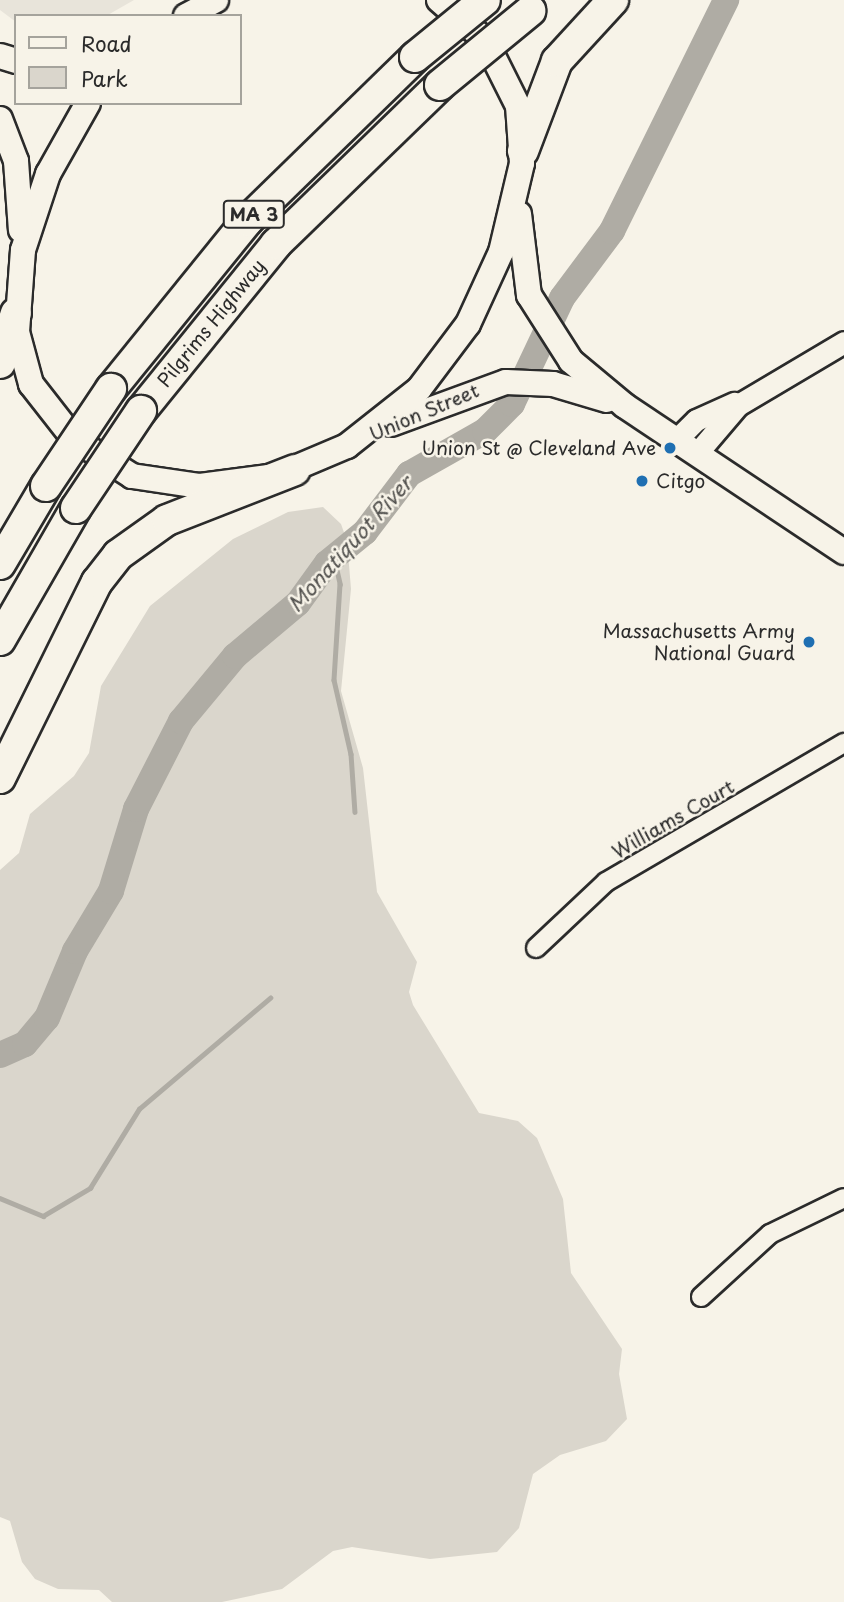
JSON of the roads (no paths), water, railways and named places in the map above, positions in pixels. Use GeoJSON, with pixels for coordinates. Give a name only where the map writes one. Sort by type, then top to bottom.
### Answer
{"type":"FeatureCollection","features":[{"type":"Feature","properties":{"kind":"highway","name":"Pilgrims Highway"},"geometry":{"type":"LineString","coordinates":[[0,564],[46,486],[111,389],[247,221],[415,57],[485,0]]}},
{"type":"Feature","properties":{"kind":"highway"},"geometry":{"type":"LineString","coordinates":[[522,164],[557,61],[612,0]]}},
{"type":"Feature","properties":{"kind":"highway","name":"Pilgrims Highway"},"geometry":{"type":"LineString","coordinates":[[0,640],[76,508],[141,411],[285,234],[440,85],[537,6]]}},
{"type":"Feature","properties":{"kind":"highway"},"geometry":{"type":"LineString","coordinates":[[0,363],[16,313]]}},
{"type":"Feature","properties":{"kind":"highway"},"geometry":{"type":"LineString","coordinates":[[0,778],[92,593],[118,555],[167,520],[295,470]]}},
{"type":"Feature","properties":{"kind":"main road"},"geometry":{"type":"LineString","coordinates":[[190,14],[216,0]]}},
{"type":"Feature","properties":{"kind":"main road","name":"Union Street"},"geometry":{"type":"LineString","coordinates":[[439,0],[474,28],[502,67],[518,106],[522,164],[520,246],[533,306],[570,361],[625,406],[688,445],[844,552]]}},
{"type":"Feature","properties":{"kind":"main road"},"geometry":{"type":"LineString","coordinates":[[19,272],[39,197],[87,105]]}},
{"type":"Feature","properties":{"kind":"main road"},"geometry":{"type":"LineString","coordinates":[[0,120],[18,174],[19,272],[16,313],[22,359],[40,399],[74,439],[117,469],[200,486],[295,470],[347,446],[419,389],[459,339],[496,266],[522,164]]}},
{"type":"Feature","properties":{"kind":"main road","name":"Union Street"},"geometry":{"type":"LineString","coordinates":[[347,446],[486,386],[553,384],[625,406]]}},
{"type":"Feature","properties":{"kind":"street"},"geometry":{"type":"LineString","coordinates":[[688,445],[743,401],[844,342]]}},
{"type":"Feature","properties":{"kind":"street","name":"Williams Court"},"geometry":{"type":"LineString","coordinates":[[536,947],[606,882],[844,743]]}},
{"type":"Feature","properties":{"kind":"street"},"geometry":{"type":"LineString","coordinates":[[701,1297],[770,1234],[844,1198]]}},
{"type":"Feature","properties":{"kind":"waterway","name":"Monatiquot River"},"geometry":{"type":"LineString","coordinates":[[0,1055],[25,1044],[47,1018],[75,951],[111,891],[136,809],[181,721],[235,656],[298,603],[327,563],[365,532],[409,474],[485,431],[512,404],[562,298],[612,231],[726,0]]}},
{"type":"Feature","properties":{"kind":"waterway"},"geometry":{"type":"LineString","coordinates":[[334,557],[340,584],[334,680],[351,754],[355,812]]}},
{"type":"Feature","properties":{"kind":"waterway"},"geometry":{"type":"LineString","coordinates":[[0,1198],[43,1216],[90,1188],[139,1109],[270,998]]}},
{"type":"Feature","properties":{"kind":"place","name":"Union St @ Cleveland Ave"},"geometry":{"type":"Point","coordinates":[670,448]}},
{"type":"Feature","properties":{"kind":"place","name":"Citgo"},"geometry":{"type":"Point","coordinates":[642,481]}},
{"type":"Feature","properties":{"kind":"place","name":"Massachusetts Army National Guard"},"geometry":{"type":"Point","coordinates":[809,642]}}]}
